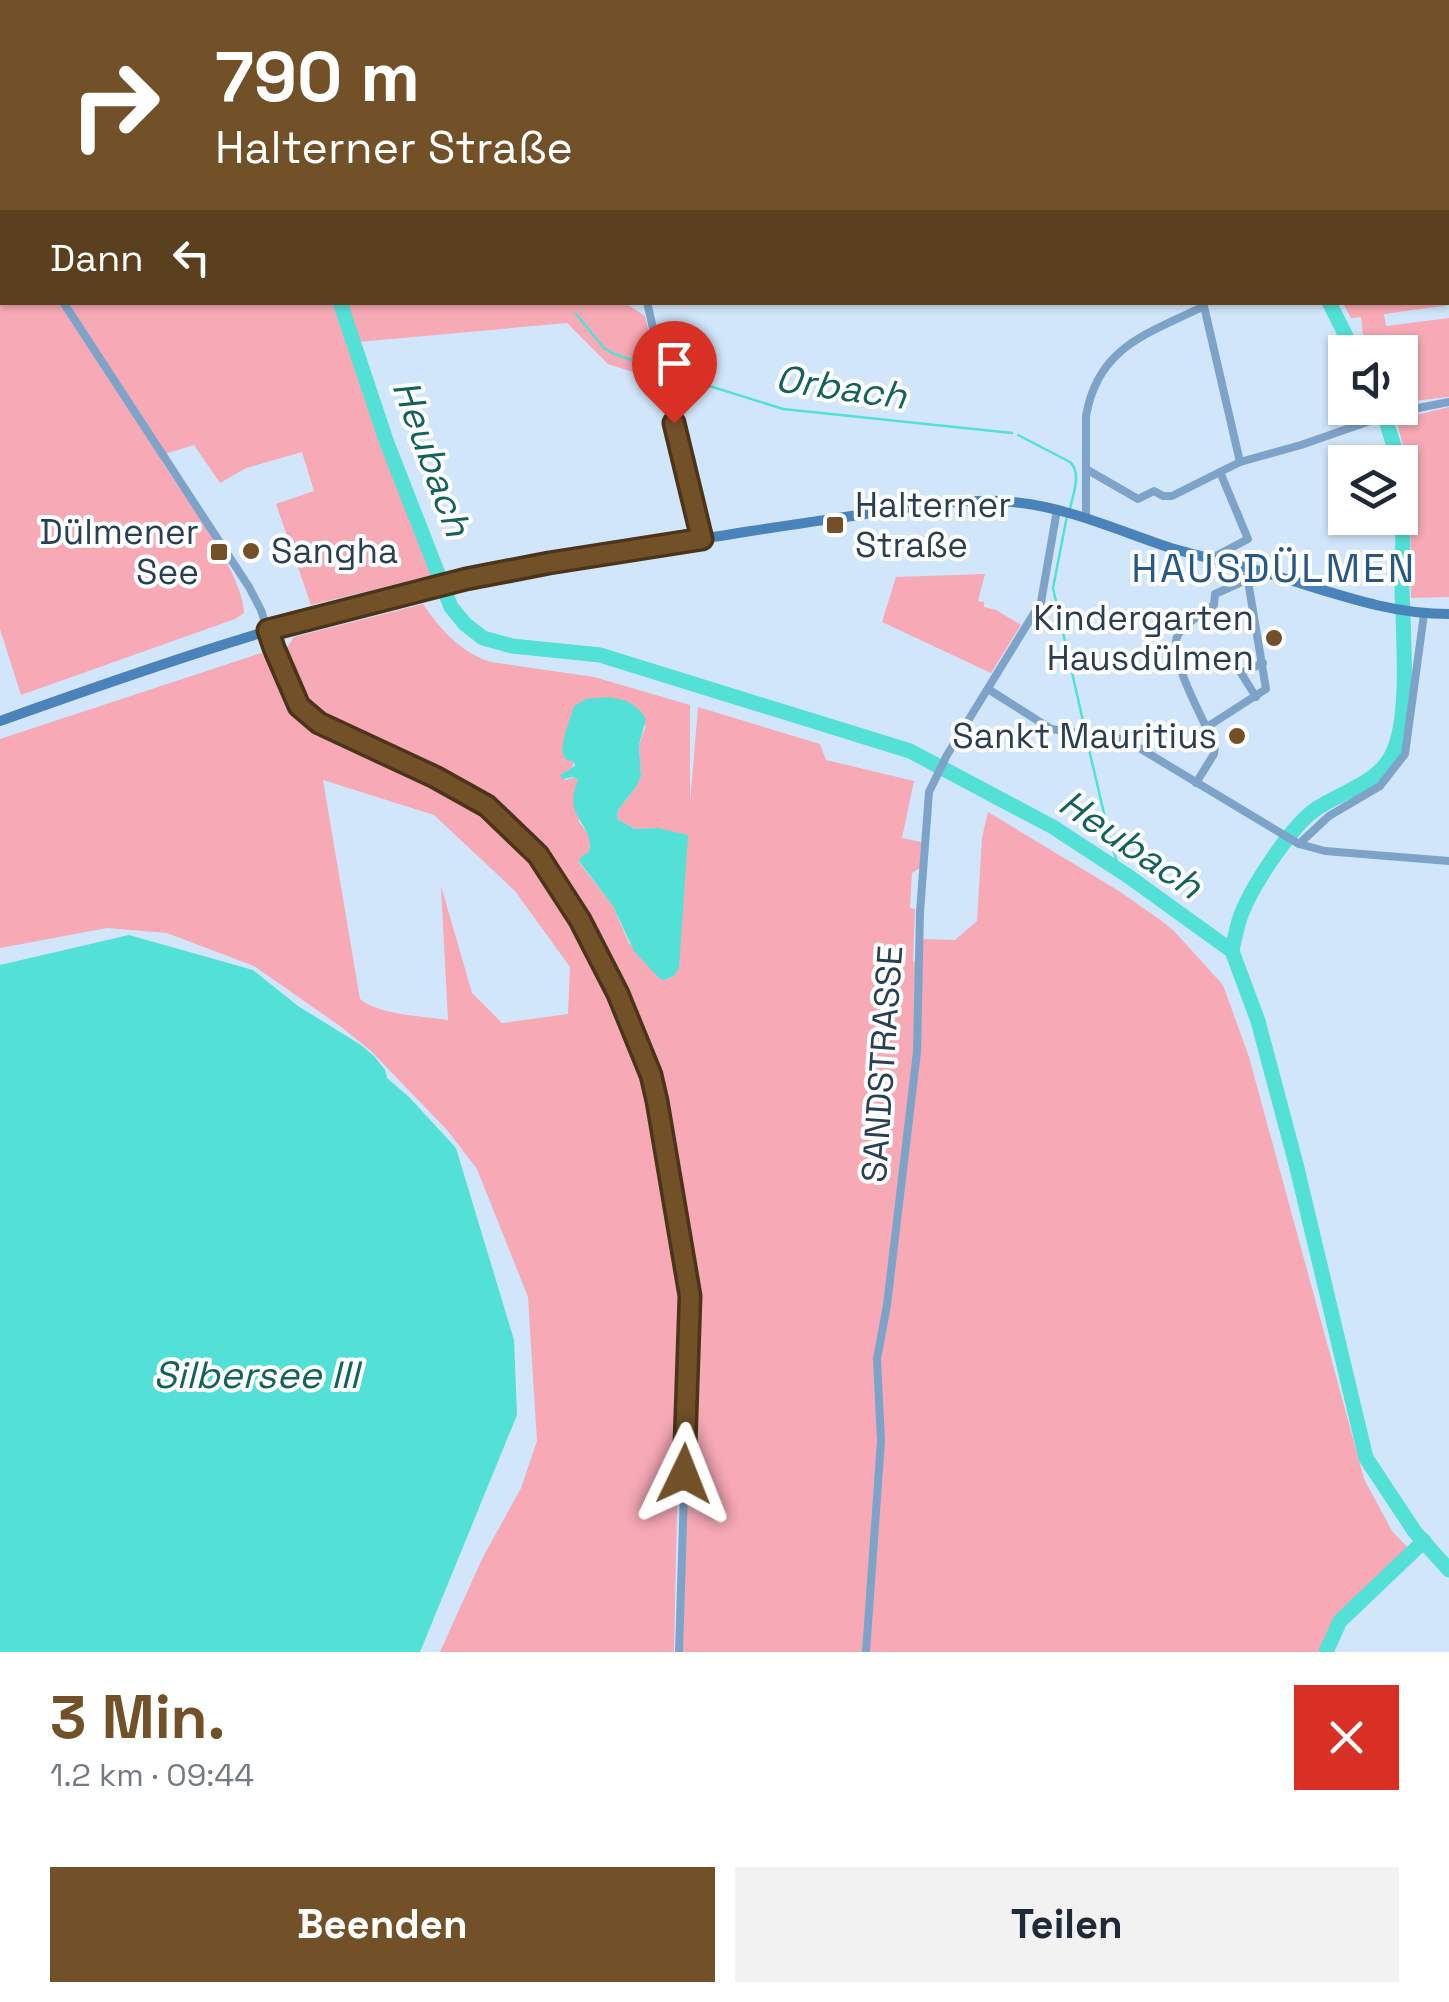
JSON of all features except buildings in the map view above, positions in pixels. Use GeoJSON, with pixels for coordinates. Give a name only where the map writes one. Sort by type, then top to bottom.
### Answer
{"type":"FeatureCollection","features":[{"type":"Feature","properties":{"kind":"main road"},"geometry":{"type":"LineString","coordinates":[[0,721],[158,664],[424,588],[549,563],[972,501],[1010,502],[1070,513],[1247,574],[1396,609],[1449,614]]}},
{"type":"Feature","properties":{"kind":"street"},"geometry":{"type":"LineString","coordinates":[[64,305],[258,604],[299,706],[319,723],[487,806],[538,855],[618,994],[651,1075],[690,1296],[678,1652]]}},
{"type":"Feature","properties":{"kind":"street"},"geometry":{"type":"LineString","coordinates":[[648,305],[702,539]]}},
{"type":"Feature","properties":{"kind":"street","name":"SANDSTRASSE"},"geometry":{"type":"LineString","coordinates":[[866,1652],[881,1441],[877,1359],[888,1305],[917,1052],[920,912],[929,792],[946,756],[1041,602],[1086,469],[1089,400],[1106,368],[1118,351],[1201,305]]}},
{"type":"Feature","properties":{"kind":"street"},"geometry":{"type":"LineString","coordinates":[[1203,305],[1240,462]]}},
{"type":"Feature","properties":{"kind":"street"},"geometry":{"type":"LineString","coordinates":[[1086,469],[1138,499],[1154,492],[1172,496],[1240,462],[1393,413],[1449,402]]}},
{"type":"Feature","properties":{"kind":"street"},"geometry":{"type":"LineString","coordinates":[[1210,559],[1248,539],[1220,472]]}},
{"type":"Feature","properties":{"kind":"street"},"geometry":{"type":"LineString","coordinates":[[1196,783],[1214,754],[1215,745],[1207,728],[1179,664],[1174,641],[1180,630],[1214,605],[1215,594],[1247,574],[1266,689],[1207,728]]}},
{"type":"Feature","properties":{"kind":"street"},"geometry":{"type":"LineString","coordinates":[[1297,842],[1329,816],[1380,786],[1404,754],[1420,613]]}},
{"type":"Feature","properties":{"kind":"street"},"geometry":{"type":"LineString","coordinates":[[1256,696],[1242,674],[1263,663]]}},
{"type":"Feature","properties":{"kind":"street"},"geometry":{"type":"LineString","coordinates":[[988,690],[1050,729],[1126,740],[1297,842],[1325,852],[1449,861]]}},
{"type":"Feature","properties":{"kind":"shaded area"},"geometry":{"type":"Polygon","coordinates":[[[0,305],[336,305],[383,452],[433,575],[311,605],[276,504],[314,491],[302,452],[246,468],[220,483],[194,445],[168,453],[161,460],[223,556],[241,596],[244,613],[21,695],[0,629],[0,305]]]}},
{"type":"Feature","properties":{"kind":"shaded area"},"geometry":{"type":"Polygon","coordinates":[[[348,305],[628,305],[645,316],[661,381],[608,364],[567,323],[358,342],[348,305]]]}},
{"type":"Feature","properties":{"kind":"shaded area"},"geometry":{"type":"Polygon","coordinates":[[[1344,305],[1449,305],[1384,314],[1386,326],[1449,318],[1449,397],[1418,400],[1418,335],[1363,335],[1361,317],[1351,318],[1344,305]]]}},
{"type":"Feature","properties":{"kind":"shaded area"},"geometry":{"type":"Polygon","coordinates":[[[1449,407],[1449,597],[1411,598],[1411,535],[1418,535],[1418,445],[1403,445],[1397,425],[1418,425],[1418,415],[1449,407]]]}},
{"type":"Feature","properties":{"kind":"shaded area"},"geometry":{"type":"Polygon","coordinates":[[[985,574],[978,601],[1021,625],[991,673],[882,622],[896,577],[985,574]]]}},
{"type":"Feature","properties":{"kind":"shaded area"},"geometry":{"type":"Polygon","coordinates":[[[423,604],[452,639],[491,662],[594,677],[690,705],[690,804],[698,707],[820,744],[826,760],[914,781],[902,838],[921,842],[920,868],[912,873],[913,962],[919,958],[919,939],[955,940],[977,921],[982,838],[988,812],[1119,891],[1174,931],[1223,985],[1249,1057],[1364,1479],[1392,1531],[1410,1550],[1409,1556],[1340,1621],[1326,1652],[679,1652],[690,1296],[661,1076],[599,943],[539,853],[487,803],[443,779],[443,789],[477,809],[526,854],[557,895],[613,1001],[637,1058],[651,1106],[670,1214],[681,1325],[674,1652],[440,1652],[482,1559],[521,1488],[537,1441],[528,1297],[477,1169],[447,1130],[371,1051],[254,966],[167,933],[107,928],[0,948],[0,739],[261,653],[303,721],[425,780],[426,763],[319,718],[302,703],[282,655],[294,637],[423,604]],[[646,725],[574,762],[572,769],[566,771],[565,780],[578,780],[579,822],[590,836],[589,852],[579,862],[613,906],[629,943],[661,980],[666,980],[674,976],[658,828],[635,829],[617,819],[618,810],[641,776],[639,745],[646,725]],[[323,780],[360,999],[389,1012],[448,1020],[441,886],[472,993],[502,1023],[568,1014],[570,967],[515,891],[434,815],[323,780]]]}},
{"type":"Feature","properties":{"kind":"water"},"geometry":{"type":"Polygon","coordinates":[[[608,697],[630,703],[646,719],[639,745],[641,776],[618,810],[617,819],[635,829],[658,828],[688,835],[679,968],[665,980],[634,951],[613,906],[579,861],[589,852],[590,842],[573,803],[578,780],[562,779],[560,775],[575,766],[562,751],[574,706],[586,699],[608,697]]]}},
{"type":"Feature","properties":{"kind":"water","name":"Silbersee III"},"geometry":{"type":"Polygon","coordinates":[[[129,935],[253,970],[298,1006],[374,1056],[387,1078],[456,1148],[514,1340],[517,1415],[420,1652],[0,1652],[0,965],[129,935]]]}},
{"type":"Feature","properties":{"kind":"waterway","name":"Heubach"},"geometry":{"type":"LineString","coordinates":[[341,305],[387,443],[451,607],[483,638],[512,646],[600,655],[910,751],[1053,827],[1232,951],[1258,1021],[1296,1164],[1366,1458],[1415,1532],[1449,1570]]}},
{"type":"Feature","properties":{"kind":"waterway"},"geometry":{"type":"LineString","coordinates":[[1330,305],[1346,335]]}},
{"type":"Feature","properties":{"kind":"waterway","name":"Orbach"},"geometry":{"type":"LineString","coordinates":[[576,314],[604,348],[654,368]]}},
{"type":"Feature","properties":{"kind":"waterway","name":"Orbach"},"geometry":{"type":"LineString","coordinates":[[668,373],[783,409],[1012,433]]}},
{"type":"Feature","properties":{"kind":"waterway"},"geometry":{"type":"LineString","coordinates":[[1387,425],[1394,445]]}},
{"type":"Feature","properties":{"kind":"waterway","name":"Orbach"},"geometry":{"type":"LineString","coordinates":[[1018,435],[1074,467],[1076,484],[1070,509]]}},
{"type":"Feature","properties":{"kind":"waterway","name":"Orbach"},"geometry":{"type":"LineString","coordinates":[[1067,516],[1053,588],[1085,730]]}},
{"type":"Feature","properties":{"kind":"waterway"},"geometry":{"type":"LineString","coordinates":[[1232,951],[1251,893],[1295,829],[1316,809],[1371,779],[1394,750],[1402,715],[1404,672],[1403,535]]}},
{"type":"Feature","properties":{"kind":"waterway","name":"Orbach"},"geometry":{"type":"LineString","coordinates":[[1087,741],[1120,871]]}},
{"type":"Feature","properties":{"kind":"waterway"},"geometry":{"type":"LineString","coordinates":[[1326,1652],[1340,1621],[1424,1541]]}},
{"type":"Feature","properties":{"kind":"place","name":"Halterner Straße"},"geometry":{"type":"Point","coordinates":[835,525]}},
{"type":"Feature","properties":{"kind":"place","name":"Sangha"},"geometry":{"type":"Point","coordinates":[251,551]}},
{"type":"Feature","properties":{"kind":"place","name":"Dülmener See"},"geometry":{"type":"Point","coordinates":[219,552]}},
{"type":"Feature","properties":{"kind":"place","name":"Kindergarten Hausdülmen"},"geometry":{"type":"Point","coordinates":[1274,638]}},
{"type":"Feature","properties":{"kind":"place","name":"Sankt Mauritius"},"geometry":{"type":"Point","coordinates":[1237,736]}},
{"type":"Feature","properties":{"kind":"district","name":"HAUSDÜLMEN"},"geometry":{"type":"Point","coordinates":[1274,568]}},
{"type":"Feature","properties":{"kind":"route"},"geometry":{"type":"LineString","coordinates":[[674,423],[702,539],[466,579],[268,630],[299,706],[319,723],[487,806],[538,855],[580,920],[618,994],[651,1075],[690,1296],[684,1474]]}}]}
